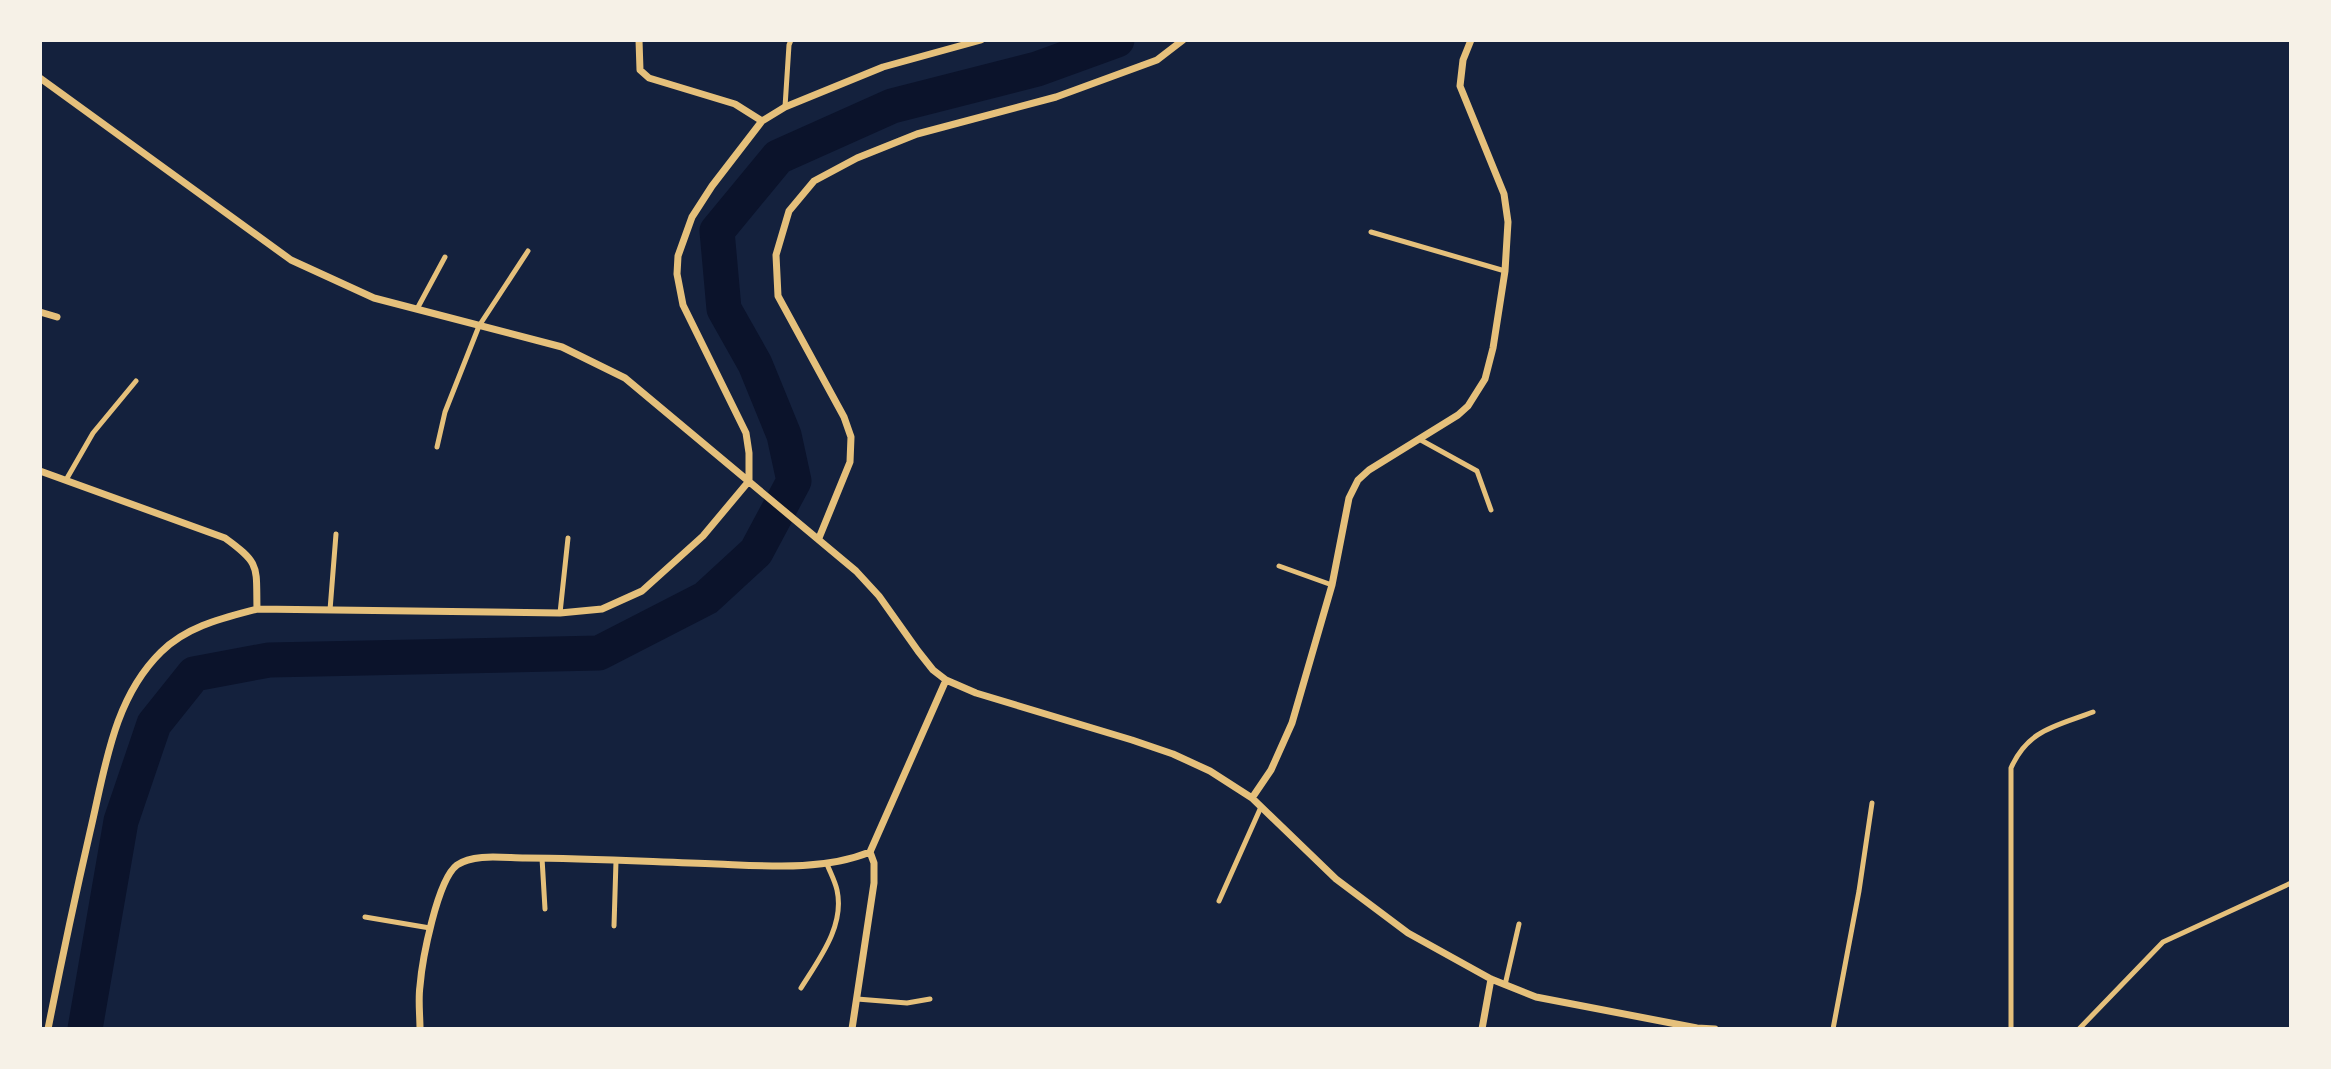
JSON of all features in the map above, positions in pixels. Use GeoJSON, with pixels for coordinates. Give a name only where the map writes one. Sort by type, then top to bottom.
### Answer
{"type":"FeatureCollection","features":[{"type":"Feature","properties":{"kind":"street"},"geometry":{"type":"LineString","coordinates":[[639,40],[640,70],[649,78],[735,104],[762,121]]}},
{"type":"Feature","properties":{"kind":"street"},"geometry":{"type":"LineString","coordinates":[[48,1029],[74,901],[112,740],[125,703],[145,670],[162,651],[185,633],[209,623],[257,610],[560,613],[602,609],[642,592],[703,536],[749,481],[746,433],[683,305],[677,274],[678,256],[692,217],[712,186],[762,121],[785,107],[883,67],[981,40]]}},
{"type":"Feature","properties":{"kind":"street"},"geometry":{"type":"LineString","coordinates":[[819,538],[850,462],[850,437],[844,417],[778,296],[776,255],[789,211],[814,181],[857,158],[917,134],[1056,97],[1157,60],[1183,40]]}},
{"type":"Feature","properties":{"kind":"street"},"geometry":{"type":"LineString","coordinates":[[1252,799],[1271,770],[1292,723],[1332,585],[1349,498],[1358,480],[1369,470],[1458,415],[1468,406],[1485,379],[1493,348],[1505,271],[1508,222],[1504,194],[1460,86],[1463,60],[1471,40]]}},
{"type":"Feature","properties":{"kind":"street"},"geometry":{"type":"LineString","coordinates":[[40,78],[291,260],[374,298],[562,346],[625,378],[808,528],[856,571],[933,670],[946,680],[976,693],[1172,754],[1210,771],[1252,799],[1346,887],[1408,933],[1491,979],[1536,997],[1697,1028],[1715,1029]]}},
{"type":"Feature","properties":{"kind":"street"},"geometry":{"type":"LineString","coordinates":[[40,312],[57,317]]}},
{"type":"Feature","properties":{"kind":"street"},"geometry":{"type":"LineString","coordinates":[[40,471],[225,537],[249,556],[253,563],[256,571],[257,610]]}},
{"type":"Feature","properties":{"kind":"street"},"geometry":{"type":"LineString","coordinates":[[852,1029],[874,883],[874,863],[870,852],[946,680]]}},
{"type":"Feature","properties":{"kind":"street"},"geometry":{"type":"LineString","coordinates":[[419,1029],[419,986],[430,928],[445,881],[457,866],[476,858],[751,865],[827,864],[870,852]]}},
{"type":"Feature","properties":{"kind":"street"},"geometry":{"type":"LineString","coordinates":[[1482,1029],[1491,979]]}},
{"type":"Feature","properties":{"kind":"lane"},"geometry":{"type":"LineString","coordinates":[[785,107],[789,45],[792,40]]}},
{"type":"Feature","properties":{"kind":"lane"},"geometry":{"type":"LineString","coordinates":[[1371,232],[1505,271]]}},
{"type":"Feature","properties":{"kind":"lane"},"geometry":{"type":"LineString","coordinates":[[437,447],[444,412],[479,326],[528,251]]}},
{"type":"Feature","properties":{"kind":"lane"},"geometry":{"type":"LineString","coordinates":[[417,309],[444,257]]}},
{"type":"Feature","properties":{"kind":"lane"},"geometry":{"type":"LineString","coordinates":[[66,480],[93,433],[136,381]]}},
{"type":"Feature","properties":{"kind":"lane"},"geometry":{"type":"LineString","coordinates":[[1419,439],[1477,471],[1491,510]]}},
{"type":"Feature","properties":{"kind":"lane"},"geometry":{"type":"LineString","coordinates":[[330,610],[336,534]]}},
{"type":"Feature","properties":{"kind":"lane"},"geometry":{"type":"LineString","coordinates":[[560,613],[568,538]]}},
{"type":"Feature","properties":{"kind":"lane"},"geometry":{"type":"LineString","coordinates":[[1279,566],[1332,585]]}},
{"type":"Feature","properties":{"kind":"lane"},"geometry":{"type":"LineString","coordinates":[[2011,1029],[2011,768],[2019,751],[2035,735],[2094,712]]}},
{"type":"Feature","properties":{"kind":"lane"},"geometry":{"type":"LineString","coordinates":[[1833,1029],[1859,891],[1872,803]]}},
{"type":"Feature","properties":{"kind":"lane"},"geometry":{"type":"LineString","coordinates":[[1219,901],[1261,807]]}},
{"type":"Feature","properties":{"kind":"lane"},"geometry":{"type":"LineString","coordinates":[[542,858],[545,909]]}},
{"type":"Feature","properties":{"kind":"lane"},"geometry":{"type":"LineString","coordinates":[[614,926],[616,861]]}},
{"type":"Feature","properties":{"kind":"lane"},"geometry":{"type":"LineString","coordinates":[[802,988],[828,944],[838,915],[837,891],[827,864]]}},
{"type":"Feature","properties":{"kind":"lane"},"geometry":{"type":"LineString","coordinates":[[2079,1029],[2163,942],[2291,883]]}},
{"type":"Feature","properties":{"kind":"lane"},"geometry":{"type":"LineString","coordinates":[[365,917],[430,928]]}},
{"type":"Feature","properties":{"kind":"lane"},"geometry":{"type":"LineString","coordinates":[[1505,985],[1519,924]]}},
{"type":"Feature","properties":{"kind":"lane"},"geometry":{"type":"LineString","coordinates":[[857,999],[907,1003],[930,999]]}},
{"type":"Feature","properties":{"kind":"waterway"},"geometry":{"type":"LineString","coordinates":[[85,1029],[121,821],[154,724],[194,674],[269,660],[599,653],[706,598],[756,552],[794,481],[784,435],[755,364],[724,309],[717,231],[778,157],[892,106],[1037,69],[1117,40]]}}]}
